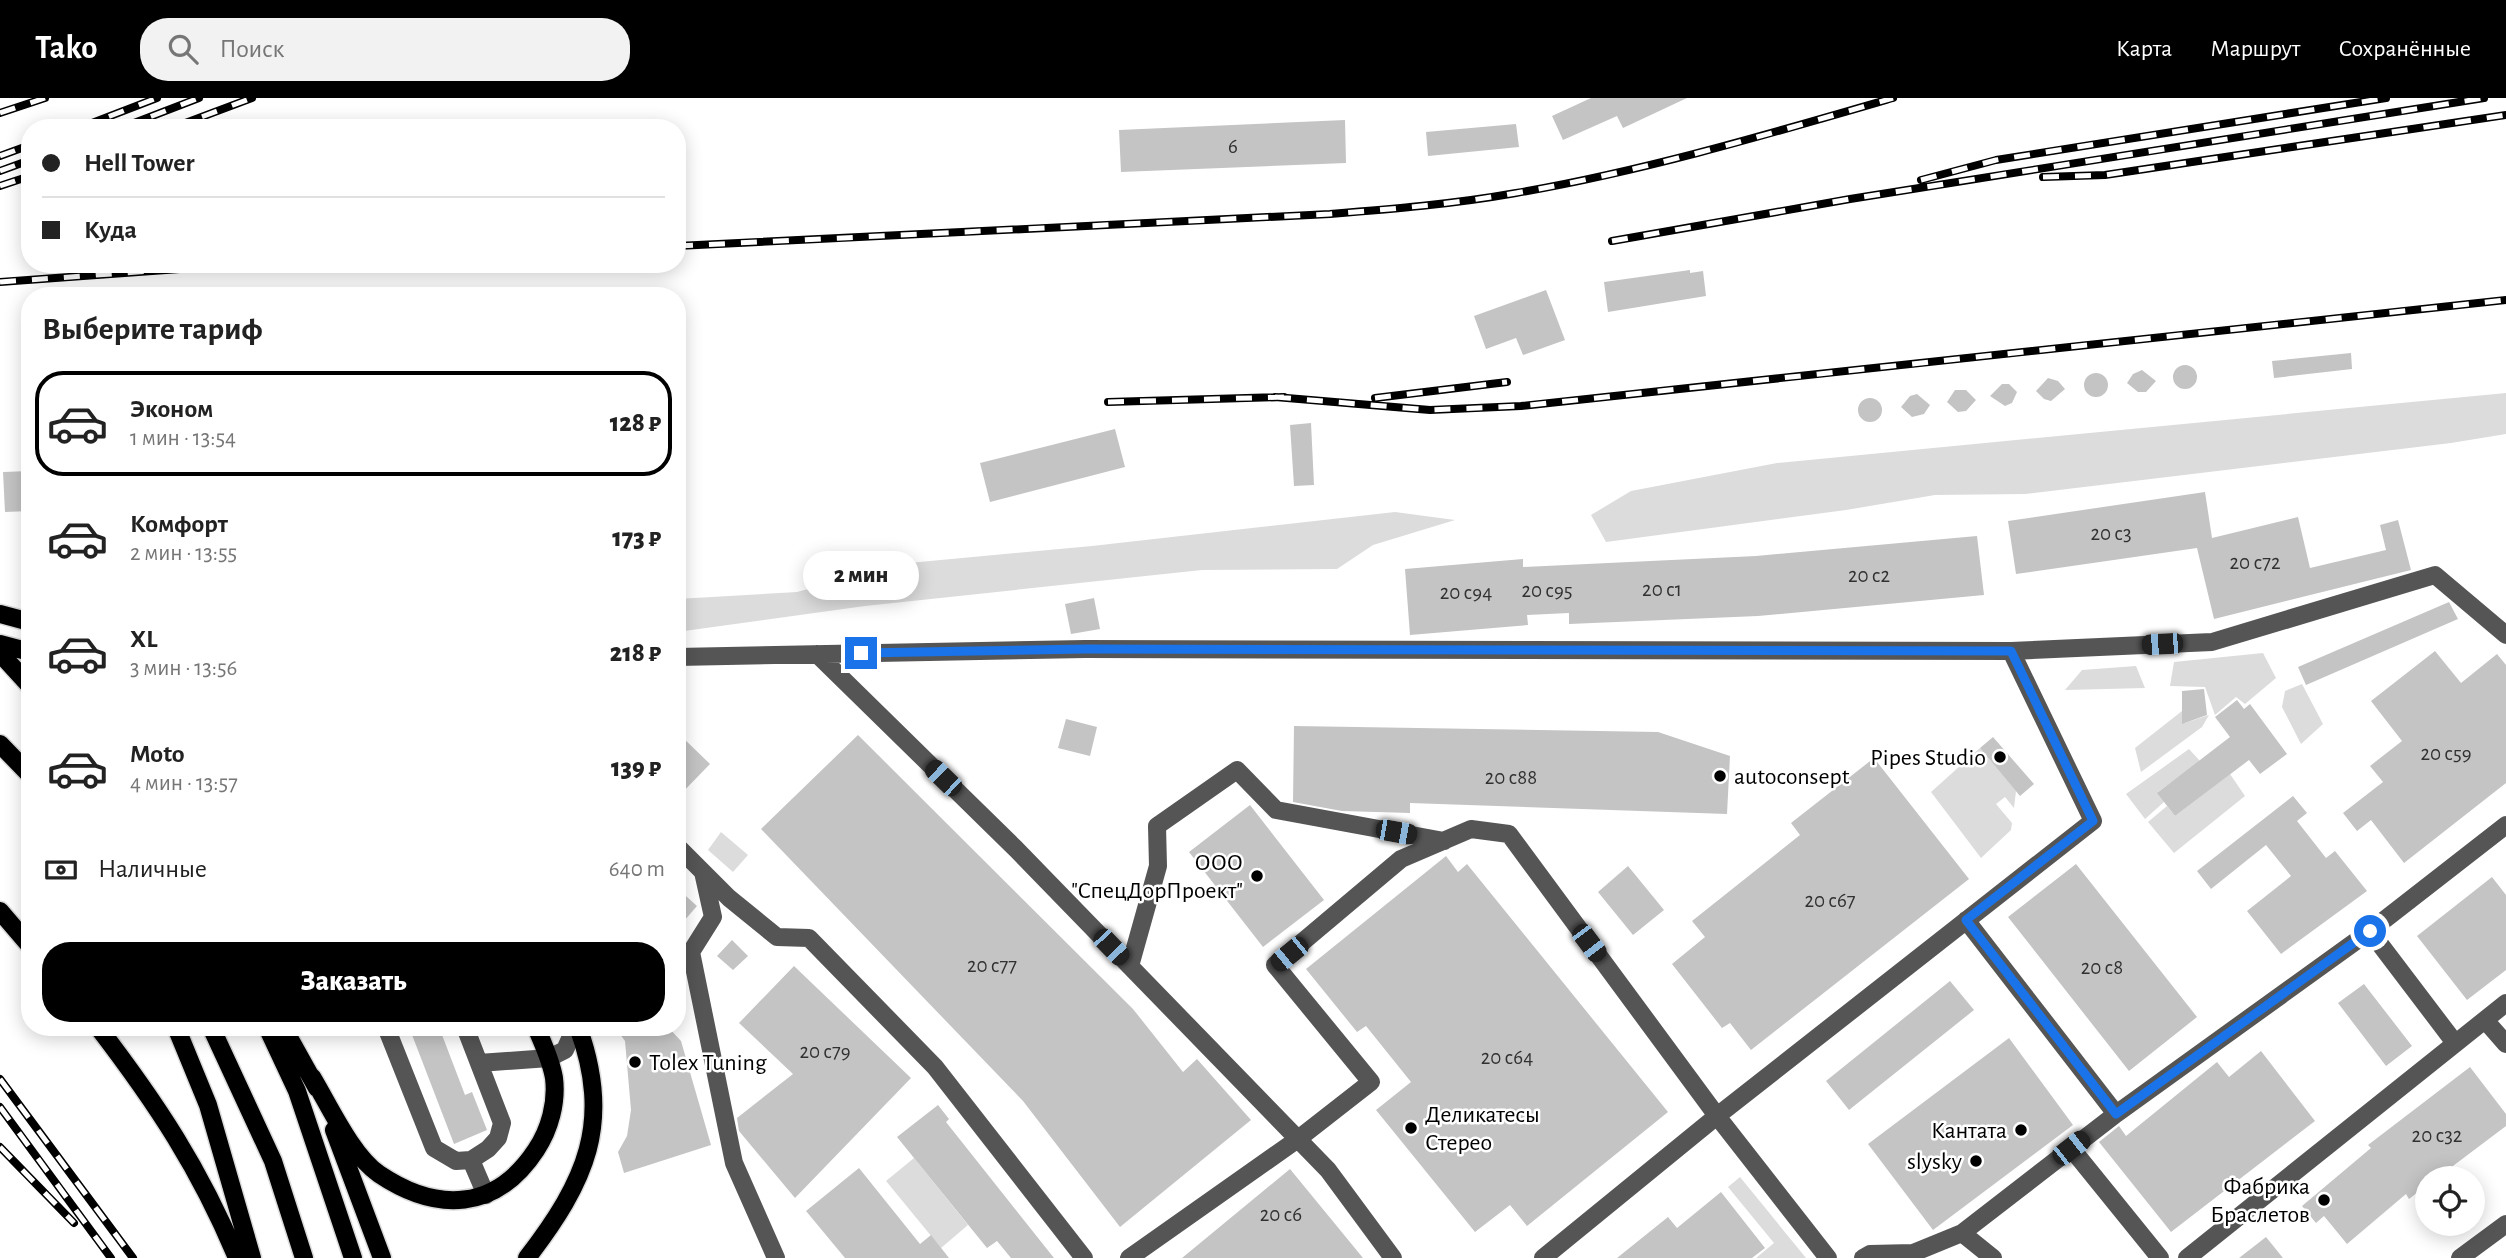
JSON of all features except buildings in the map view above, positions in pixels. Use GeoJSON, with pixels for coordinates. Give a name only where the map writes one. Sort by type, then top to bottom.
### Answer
{"type":"FeatureCollection","features":[{"type":"Feature","properties":{"kind":"main road"},"geometry":{"type":"LineString","coordinates":[[0,614],[21,620]]}},
{"type":"Feature","properties":{"kind":"main road"},"geometry":{"type":"LineString","coordinates":[[0,644],[21,650]]}},
{"type":"Feature","properties":{"kind":"main road"},"geometry":{"type":"LineString","coordinates":[[0,653],[21,676]]}},
{"type":"Feature","properties":{"kind":"main road"},"geometry":{"type":"LineString","coordinates":[[0,744],[21,766]]}},
{"type":"Feature","properties":{"kind":"main road"},"geometry":{"type":"LineString","coordinates":[[0,911],[21,936]]}},
{"type":"Feature","properties":{"kind":"main road"},"geometry":{"type":"LineString","coordinates":[[105,1036],[180,1140],[212,1198],[237,1258]]}},
{"type":"Feature","properties":{"kind":"main road"},"geometry":{"type":"LineString","coordinates":[[180,1036],[208,1105],[252,1258]]}},
{"type":"Feature","properties":{"kind":"main road"},"geometry":{"type":"LineString","coordinates":[[215,1036],[273,1161],[304,1258]]}},
{"type":"Feature","properties":{"kind":"main road"},"geometry":{"type":"LineString","coordinates":[[271,1036],[302,1102],[353,1258]]}},
{"type":"Feature","properties":{"kind":"main road"},"geometry":{"type":"LineString","coordinates":[[289,1036],[355,1149],[376,1173],[417,1194],[467,1200],[486,1195],[506,1184],[524,1169],[544,1138],[554,1105],[554,1079],[540,1036]]}},
{"type":"Feature","properties":{"kind":"main road"},"geometry":{"type":"LineString","coordinates":[[527,1258],[571,1197],[592,1136],[593,1092],[589,1058],[580,1036]]}},
{"type":"Feature","properties":{"kind":"main road"},"geometry":{"type":"LineString","coordinates":[[312,1077],[382,1258]]}},
{"type":"Feature","properties":{"kind":"lane"},"geometry":{"type":"LineString","coordinates":[[686,657],[1085,649],[2011,651],[2212,642],[2435,575],[2506,635]]}},
{"type":"Feature","properties":{"kind":"lane"},"geometry":{"type":"LineString","coordinates":[[1543,1258],[1717,1116],[2093,821],[2011,651]]}},
{"type":"Feature","properties":{"kind":"lane"},"geometry":{"type":"LineString","coordinates":[[817,654],[1130,966],[1328,1170],[1393,1258]]}},
{"type":"Feature","properties":{"kind":"lane"},"geometry":{"type":"LineString","coordinates":[[1130,966],[1158,866],[1157,826],[1237,771],[1276,810],[1444,841]]}},
{"type":"Feature","properties":{"kind":"lane"},"geometry":{"type":"LineString","coordinates":[[1863,1258],[1870,1254],[1913,1253],[1962,1233],[2116,1114],[2370,931],[2506,825]]}},
{"type":"Feature","properties":{"kind":"lane"},"geometry":{"type":"LineString","coordinates":[[1129,1258],[1297,1139],[1371,1082],[1275,965],[1401,859],[1471,829],[1509,834],[1717,1116],[1828,1258]]}},
{"type":"Feature","properties":{"kind":"lane"},"geometry":{"type":"LineString","coordinates":[[686,855],[729,898],[777,937],[809,938],[936,1067],[1084,1258]]}},
{"type":"Feature","properties":{"kind":"lane"},"geometry":{"type":"LineString","coordinates":[[703,872],[713,918],[691,951],[734,1163],[776,1258]]}},
{"type":"Feature","properties":{"kind":"lane"},"geometry":{"type":"LineString","coordinates":[[1966,920],[2116,1114]]}},
{"type":"Feature","properties":{"kind":"lane"},"geometry":{"type":"LineString","coordinates":[[2370,931],[2455,1043]]}},
{"type":"Feature","properties":{"kind":"lane"},"geometry":{"type":"LineString","coordinates":[[2187,1258],[2506,1003]]}},
{"type":"Feature","properties":{"kind":"lane"},"geometry":{"type":"LineString","coordinates":[[2485,1020],[2506,1044]]}},
{"type":"Feature","properties":{"kind":"lane"},"geometry":{"type":"LineString","coordinates":[[390,1036],[434,1148],[456,1161],[471,1160],[488,1149],[498,1139],[502,1123],[468,1036]]}},
{"type":"Feature","properties":{"kind":"lane"},"geometry":{"type":"LineString","coordinates":[[479,1063],[549,1058],[565,1049],[572,1036]]}},
{"type":"Feature","properties":{"kind":"lane"},"geometry":{"type":"LineString","coordinates":[[2071,1148],[2160,1258]]}},
{"type":"Feature","properties":{"kind":"lane"},"geometry":{"type":"LineString","coordinates":[[471,1160],[486,1195]]}},
{"type":"Feature","properties":{"kind":"lane"},"geometry":{"type":"LineString","coordinates":[[2460,1258],[2506,1224]]}},
{"type":"Feature","properties":{"kind":"lane"},"geometry":{"type":"LineString","coordinates":[[1962,1233],[1993,1258]]}},
{"type":"Feature","properties":{"kind":"shaded area"},"geometry":{"type":"Polygon","coordinates":[[[2506,393],[2506,434],[2451,443],[2025,494],[1935,495],[1846,510],[1606,542],[1591,515],[1631,491],[1777,463],[2506,393]]]}},
{"type":"Feature","properties":{"kind":"shaded area"},"geometry":{"type":"Polygon","coordinates":[[[1395,512],[1455,520],[1373,545],[1337,569],[1202,570],[865,606],[686,631],[686,598],[797,592],[898,564],[1092,546],[1395,512]]]}},
{"type":"Feature","properties":{"kind":"shaded area"},"geometry":{"type":"Polygon","coordinates":[[[2263,653],[2276,678],[2245,704],[2236,697],[2215,715],[2205,687],[2170,686],[2174,662],[2263,653]]]}},
{"type":"Feature","properties":{"kind":"shaded area"},"geometry":{"type":"Polygon","coordinates":[[[2136,666],[2145,688],[2065,690],[2082,670],[2136,666]]]}},
{"type":"Feature","properties":{"kind":"shaded area"},"geometry":{"type":"Polygon","coordinates":[[[2302,684],[2323,724],[2301,744],[2282,707],[2285,691],[2302,684]]]}},
{"type":"Feature","properties":{"kind":"shaded area"},"geometry":{"type":"Polygon","coordinates":[[[2182,711],[2185,723],[2209,715],[2202,727],[2141,772],[2135,748],[2182,711]]]}},
{"type":"Feature","properties":{"kind":"shaded area"},"geometry":{"type":"Polygon","coordinates":[[[1980,748],[2016,791],[2014,808],[2005,797],[1996,804],[2012,823],[2011,830],[1981,858],[1931,792],[1980,748]]]}},
{"type":"Feature","properties":{"kind":"shaded area"},"geometry":{"type":"Polygon","coordinates":[[[2189,749],[2200,761],[2158,792],[2164,802],[2145,819],[2126,794],[2189,749]]]}},
{"type":"Feature","properties":{"kind":"shaded area"},"geometry":{"type":"Polygon","coordinates":[[[2230,774],[2245,796],[2174,853],[2148,822],[2167,806],[2175,816],[2230,774]]]}},
{"type":"Feature","properties":{"kind":"shaded area"},"geometry":{"type":"Polygon","coordinates":[[[721,832],[748,855],[733,872],[708,850],[721,832]]]}},
{"type":"Feature","properties":{"kind":"shaded area"},"geometry":{"type":"Polygon","coordinates":[[[914,1158],[968,1225],[941,1248],[886,1181],[914,1158]]]}},
{"type":"Feature","properties":{"kind":"shaded area"},"geometry":{"type":"Polygon","coordinates":[[[1740,1177],[1806,1258],[1756,1258],[1774,1243],[1728,1187],[1740,1177]]]}},
{"type":"Feature","properties":{"kind":"railway"},"geometry":{"type":"LineString","coordinates":[[0,113],[45,98]]}},
{"type":"Feature","properties":{"kind":"railway"},"geometry":{"type":"LineString","coordinates":[[102,119],[157,98]]}},
{"type":"Feature","properties":{"kind":"railway"},"geometry":{"type":"LineString","coordinates":[[144,119],[199,98]]}},
{"type":"Feature","properties":{"kind":"railway"},"geometry":{"type":"LineString","coordinates":[[196,119],[252,98]]}},
{"type":"Feature","properties":{"kind":"railway"},"geometry":{"type":"LineString","coordinates":[[686,246],[1330,214],[1446,203],[1516,193],[1611,174],[1706,151],[1893,98]]}},
{"type":"Feature","properties":{"kind":"railway"},"geometry":{"type":"LineString","coordinates":[[1921,180],[1996,160],[2386,98]]}},
{"type":"Feature","properties":{"kind":"railway"},"geometry":{"type":"LineString","coordinates":[[1612,241],[1850,199],[2484,98]]}},
{"type":"Feature","properties":{"kind":"railway"},"geometry":{"type":"LineString","coordinates":[[2043,177],[2105,175],[2506,115]]}},
{"type":"Feature","properties":{"kind":"railway"},"geometry":{"type":"LineString","coordinates":[[0,156],[21,148]]}},
{"type":"Feature","properties":{"kind":"railway"},"geometry":{"type":"LineString","coordinates":[[0,171],[21,163]]}},
{"type":"Feature","properties":{"kind":"railway"},"geometry":{"type":"LineString","coordinates":[[0,186],[21,179]]}},
{"type":"Feature","properties":{"kind":"railway"},"geometry":{"type":"LineString","coordinates":[[0,282],[124,273]]}},
{"type":"Feature","properties":{"kind":"railway"},"geometry":{"type":"LineString","coordinates":[[1275,397],[1430,410],[1521,406],[2506,300]]}},
{"type":"Feature","properties":{"kind":"railway"},"geometry":{"type":"LineString","coordinates":[[1375,398],[1507,382]]}},
{"type":"Feature","properties":{"kind":"railway"},"geometry":{"type":"LineString","coordinates":[[1108,402],[1284,397]]}},
{"type":"Feature","properties":{"kind":"railway"},"geometry":{"type":"LineString","coordinates":[[0,1079],[133,1258]]}},
{"type":"Feature","properties":{"kind":"railway"},"geometry":{"type":"LineString","coordinates":[[0,1107],[111,1258]]}},
{"type":"Feature","properties":{"kind":"railway"},"geometry":{"type":"LineString","coordinates":[[0,1147],[74,1223]]}},
{"type":"Feature","properties":{"kind":"place","name":"Pipes Studio"},"geometry":{"type":"Point","coordinates":[2000,757]}},
{"type":"Feature","properties":{"kind":"place","name":"autoconsept"},"geometry":{"type":"Point","coordinates":[1720,776]}},
{"type":"Feature","properties":{"kind":"place","name":"ООО \"СпецДорПроект\""},"geometry":{"type":"Point","coordinates":[1257,876]}},
{"type":"Feature","properties":{"kind":"place","name":"Tolex Tuning"},"geometry":{"type":"Point","coordinates":[635,1062]}},
{"type":"Feature","properties":{"kind":"place","name":"Деликатесы Стерео"},"geometry":{"type":"Point","coordinates":[1411,1128]}},
{"type":"Feature","properties":{"kind":"place","name":"Кантата"},"geometry":{"type":"Point","coordinates":[2021,1130]}},
{"type":"Feature","properties":{"kind":"place","name":"slysky"},"geometry":{"type":"Point","coordinates":[1976,1161]}},
{"type":"Feature","properties":{"kind":"place","name":"Фабрика Браслетов"},"geometry":{"type":"Point","coordinates":[2324,1200]}},
{"type":"Feature","properties":{"kind":"route"},"geometry":{"type":"LineString","coordinates":[[861,653],[1085,649],[2011,651],[2093,821],[1966,920],[2116,1114],[2370,931]]}}]}
